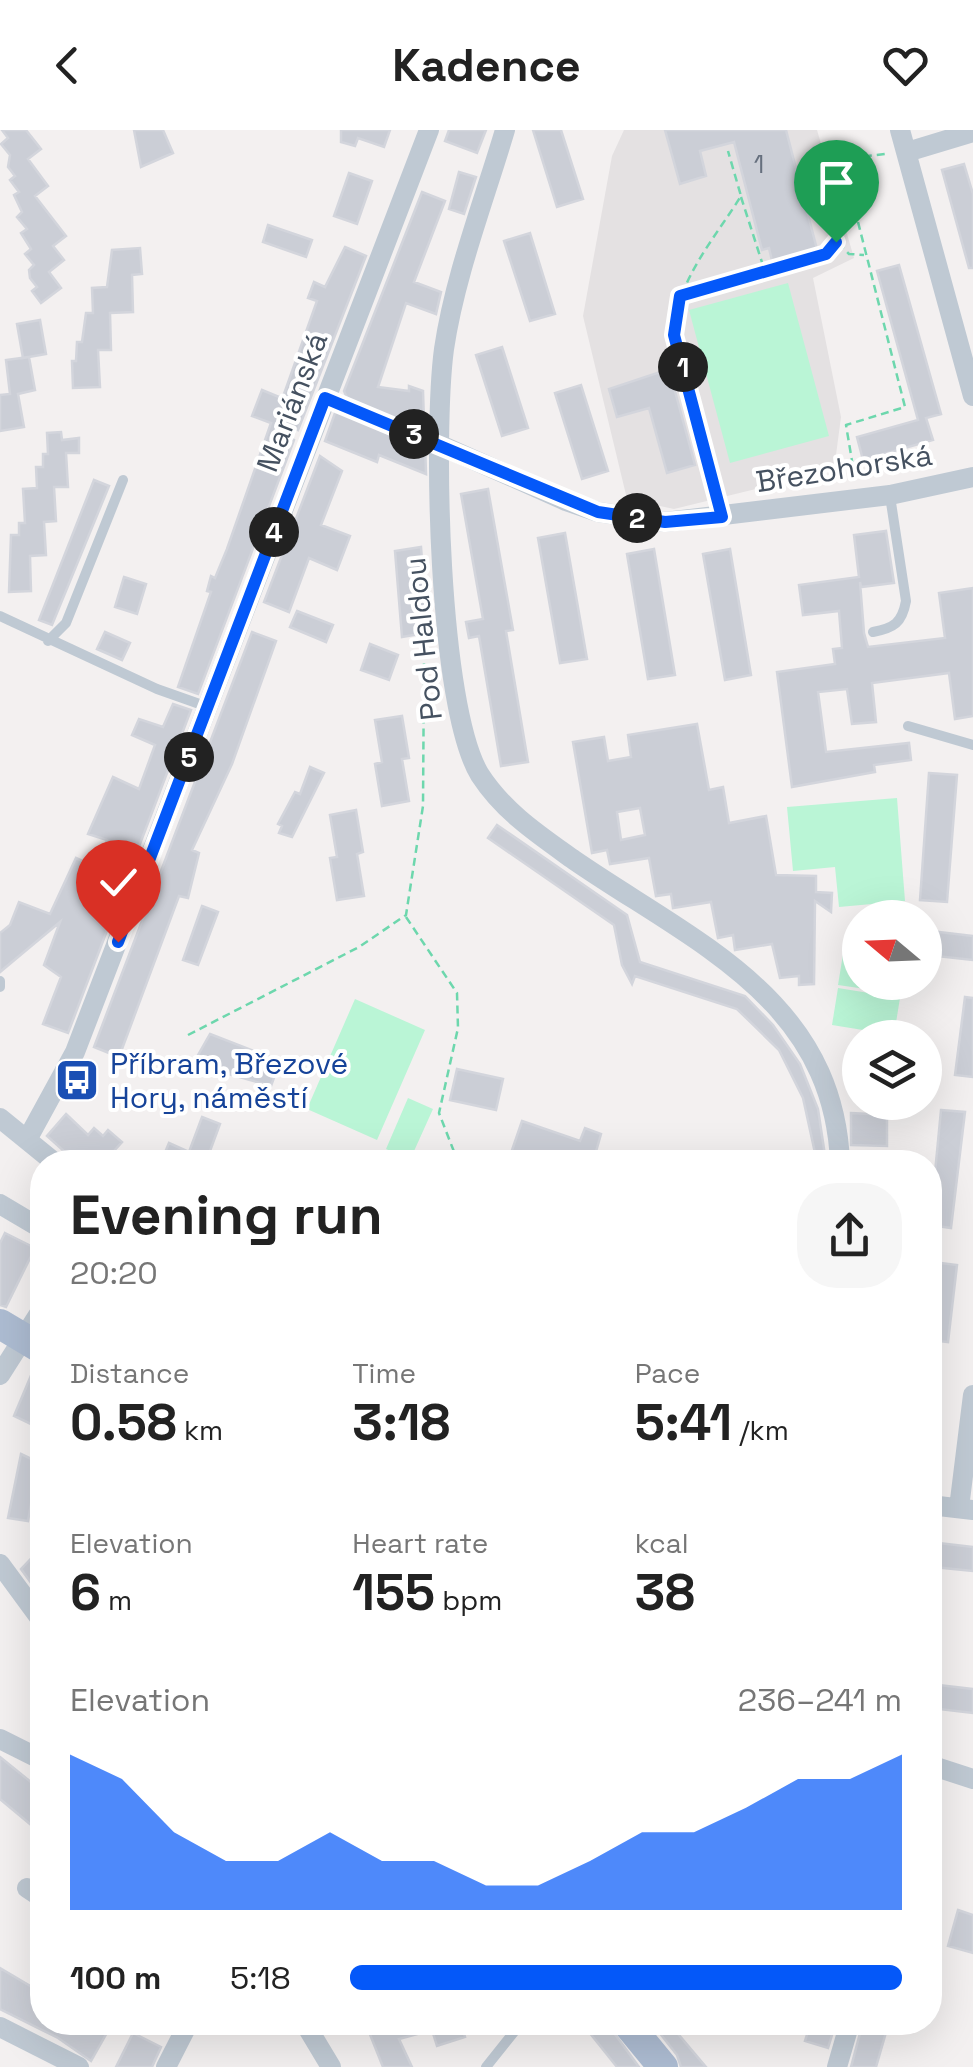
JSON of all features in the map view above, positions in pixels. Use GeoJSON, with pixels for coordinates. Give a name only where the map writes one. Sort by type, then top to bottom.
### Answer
{"type":"FeatureCollection","features":[{"type":"Feature","properties":{"kind":"main road"},"geometry":{"type":"LineString","coordinates":[[637,2035],[663,2067]]}},
{"type":"Feature","properties":{"kind":"street","name":"Mariánská"},"geometry":{"type":"LineString","coordinates":[[28,1138],[75,1052],[429,130]]}},
{"type":"Feature","properties":{"kind":"street","name":"Pod Haldou"},"geometry":{"type":"LineString","coordinates":[[505,130],[445,346],[438,444],[453,692],[478,772],[520,822],[712,951],[756,984],[786,1014],[813,1052],[830,1092],[838,1150]]}},
{"type":"Feature","properties":{"kind":"street"},"geometry":{"type":"LineString","coordinates":[[900,130],[973,396]]}},
{"type":"Feature","properties":{"kind":"street"},"geometry":{"type":"LineString","coordinates":[[906,152],[973,132]]}},
{"type":"Feature","properties":{"kind":"street","name":"Březohorská"},"geometry":{"type":"LineString","coordinates":[[438,444],[598,512],[665,522],[890,495],[973,477]]}},
{"type":"Feature","properties":{"kind":"street"},"geometry":{"type":"LineString","coordinates":[[0,1118],[41,1150]]}},
{"type":"Feature","properties":{"kind":"street"},"geometry":{"type":"LineString","coordinates":[[0,1204],[30,1222]]}},
{"type":"Feature","properties":{"kind":"street"},"geometry":{"type":"LineString","coordinates":[[0,1375],[22,1336]]}},
{"type":"Feature","properties":{"kind":"street"},"geometry":{"type":"LineString","coordinates":[[966,1509],[973,1395]]}},
{"type":"Feature","properties":{"kind":"street"},"geometry":{"type":"LineString","coordinates":[[0,1564],[30,1605]]}},
{"type":"Feature","properties":{"kind":"street"},"geometry":{"type":"LineString","coordinates":[[0,1739],[30,1754]]}},
{"type":"Feature","properties":{"kind":"street"},"geometry":{"type":"LineString","coordinates":[[942,1769],[973,1779]]}},
{"type":"Feature","properties":{"kind":"street"},"geometry":{"type":"LineString","coordinates":[[0,2027],[79,2067]]}},
{"type":"Feature","properties":{"kind":"street"},"geometry":{"type":"LineString","coordinates":[[166,2067],[182,2035]]}},
{"type":"Feature","properties":{"kind":"street"},"geometry":{"type":"LineString","coordinates":[[312,2035],[331,2067]]}},
{"type":"Feature","properties":{"kind":"street"},"geometry":{"type":"LineString","coordinates":[[837,2067],[846,2035]]}},
{"type":"Feature","properties":{"kind":"lane"},"geometry":{"type":"LineString","coordinates":[[48,641],[66,623],[123,480]]}},
{"type":"Feature","properties":{"kind":"lane"},"geometry":{"type":"LineString","coordinates":[[872,632],[893,628],[903,616],[906,601],[890,495]]}},
{"type":"Feature","properties":{"kind":"lane"},"geometry":{"type":"LineString","coordinates":[[0,616],[48,641],[208,707]]}},
{"type":"Feature","properties":{"kind":"lane"},"geometry":{"type":"LineString","coordinates":[[908,726],[973,745]]}},
{"type":"Feature","properties":{"kind":"lane"},"geometry":{"type":"LineString","coordinates":[[486,2067],[512,2035]]}},
{"type":"Feature","properties":{"kind":"path"},"geometry":{"type":"LineString","coordinates":[[728,152],[768,281]]}},
{"type":"Feature","properties":{"kind":"path"},"geometry":{"type":"LineString","coordinates":[[800,172],[842,158],[906,152]]}},
{"type":"Feature","properties":{"kind":"path"},"geometry":{"type":"LineString","coordinates":[[842,158],[905,408],[846,425],[859,498]]}},
{"type":"Feature","properties":{"kind":"path"},"geometry":{"type":"LineString","coordinates":[[680,296],[826,254],[836,242],[838,232],[820,165]]}},
{"type":"Feature","properties":{"kind":"path"},"geometry":{"type":"LineString","coordinates":[[722,517],[674,335],[680,296],[741,196]]}},
{"type":"Feature","properties":{"kind":"path"},"geometry":{"type":"LineString","coordinates":[[836,242],[849,254],[864,256]]}},
{"type":"Feature","properties":{"kind":"path"},"geometry":{"type":"LineString","coordinates":[[325,398],[438,444]]}},
{"type":"Feature","properties":{"kind":"path"},"geometry":{"type":"LineString","coordinates":[[424,661],[423,806],[406,915],[456,993],[458,1028],[439,1113],[453,1150]]}},
{"type":"Feature","properties":{"kind":"path"},"geometry":{"type":"LineString","coordinates":[[188,1036],[359,946],[406,915]]}},
{"type":"Feature","properties":{"kind":"shaded area"},"geometry":{"type":"Polygon","coordinates":[[[624,130],[817,130],[854,258],[813,278],[841,417],[834,470],[674,509],[627,499],[583,316],[612,156],[624,130]]]}},
{"type":"Feature","properties":{"kind":"green space"},"geometry":{"type":"Polygon","coordinates":[[[788,283],[829,436],[730,463],[689,310],[788,283]]]}},
{"type":"Feature","properties":{"kind":"green space"},"geometry":{"type":"Polygon","coordinates":[[[897,798],[905,900],[842,900],[839,907],[835,867],[793,871],[787,807],[897,798]]]}},
{"type":"Feature","properties":{"kind":"green space"},"geometry":{"type":"Polygon","coordinates":[[[838,988],[842,989],[842,1000],[900,1000],[896,1020],[842,1020],[842,1027],[832,1025],[838,988]]]}},
{"type":"Feature","properties":{"kind":"green space"},"geometry":{"type":"Polygon","coordinates":[[[355,999],[425,1030],[377,1140],[307,1109],[355,999]]]}},
{"type":"Feature","properties":{"kind":"green space"},"geometry":{"type":"Polygon","coordinates":[[[408,1098],[433,1109],[415,1150],[386,1149],[408,1098]]]}},
{"type":"Feature","properties":{"kind":"building"},"geometry":{"type":"Polygon","coordinates":[[[2,130],[26,130],[41,149],[28,159],[48,186],[35,196],[66,236],[53,246],[64,260],[49,272],[61,288],[41,303],[32,291],[37,287],[30,278],[29,270],[34,265],[25,254],[31,249],[21,233],[27,229],[17,217],[22,212],[14,195],[19,192],[10,180],[15,176],[8,167],[10,155],[1,144],[8,138],[2,130]]]}},
{"type":"Feature","properties":{"kind":"building"},"geometry":{"type":"Polygon","coordinates":[[[134,130],[163,130],[173,153],[141,167],[134,130]]]}},
{"type":"Feature","properties":{"kind":"building"},"geometry":{"type":"Polygon","coordinates":[[[341,130],[390,130],[384,147],[358,138],[355,146],[341,142],[341,130]]]}},
{"type":"Feature","properties":{"kind":"building"},"geometry":{"type":"Polygon","coordinates":[[[449,130],[486,130],[477,153],[445,141],[449,130]]]}},
{"type":"Feature","properties":{"kind":"building"},"geometry":{"type":"Polygon","coordinates":[[[533,130],[561,130],[583,199],[557,207],[533,130]]]}},
{"type":"Feature","properties":{"kind":"building"},"geometry":{"type":"Polygon","coordinates":[[[665,130],[786,130],[818,253],[773,265],[769,248],[762,250],[734,142],[700,151],[706,176],[680,184],[665,130]]]}},
{"type":"Feature","properties":{"kind":"building"},"geometry":{"type":"Polygon","coordinates":[[[964,164],[973,194],[973,268],[969,268],[942,170],[964,164]]]}},
{"type":"Feature","properties":{"kind":"building"},"geometry":{"type":"Polygon","coordinates":[[[459,172],[476,177],[464,214],[449,209],[459,172]]]}},
{"type":"Feature","properties":{"kind":"building"},"geometry":{"type":"Polygon","coordinates":[[[349,173],[372,181],[357,224],[334,216],[349,173]]]}},
{"type":"Feature","properties":{"kind":"building"},"geometry":{"type":"Polygon","coordinates":[[[422,192],[445,201],[414,282],[441,292],[436,314],[406,303],[378,387],[409,391],[409,386],[423,391],[424,422],[405,432],[425,441],[426,474],[379,455],[377,462],[325,441],[335,413],[351,407],[344,391],[422,192]]]}},
{"type":"Feature","properties":{"kind":"building"},"geometry":{"type":"Polygon","coordinates":[[[268,225],[312,240],[306,257],[263,242],[268,225]]]}},
{"type":"Feature","properties":{"kind":"building"},"geometry":{"type":"Polygon","coordinates":[[[530,233],[555,314],[530,321],[504,241],[530,233]]]}},
{"type":"Feature","properties":{"kind":"building"},"geometry":{"type":"Polygon","coordinates":[[[345,247],[366,256],[298,430],[286,425],[283,432],[294,440],[198,694],[178,687],[211,592],[207,591],[211,576],[215,578],[227,549],[271,423],[252,416],[262,390],[279,397],[284,394],[317,301],[308,298],[314,282],[325,287],[345,247]]]}},
{"type":"Feature","properties":{"kind":"building"},"geometry":{"type":"Polygon","coordinates":[[[140,248],[142,274],[132,275],[133,312],[110,313],[111,350],[98,350],[100,387],[73,388],[72,361],[76,361],[77,342],[82,342],[86,313],[93,313],[92,288],[107,287],[112,250],[140,248]]]}},
{"type":"Feature","properties":{"kind":"building"},"geometry":{"type":"Polygon","coordinates":[[[899,265],[941,414],[926,418],[933,440],[863,460],[857,437],[918,420],[877,271],[899,265]]]}},
{"type":"Feature","properties":{"kind":"building"},"geometry":{"type":"Polygon","coordinates":[[[40,320],[46,354],[23,358],[17,324],[40,320]]]}},
{"type":"Feature","properties":{"kind":"building"},"geometry":{"type":"Polygon","coordinates":[[[502,347],[528,428],[502,436],[476,355],[502,347]]]}},
{"type":"Feature","properties":{"kind":"building"},"geometry":{"type":"Polygon","coordinates":[[[29,357],[35,390],[18,394],[24,427],[0,431],[0,395],[10,394],[6,360],[29,357]]]}},
{"type":"Feature","properties":{"kind":"building"},"geometry":{"type":"Polygon","coordinates":[[[669,369],[695,465],[667,473],[649,408],[617,417],[609,389],[669,369]]]}},
{"type":"Feature","properties":{"kind":"building"},"geometry":{"type":"Polygon","coordinates":[[[581,385],[608,471],[582,479],[555,393],[581,385]]]}},
{"type":"Feature","properties":{"kind":"building"},"geometry":{"type":"Polygon","coordinates":[[[61,432],[62,440],[79,438],[79,453],[66,453],[68,487],[54,487],[56,521],[44,522],[46,555],[30,556],[31,591],[9,592],[11,535],[19,535],[19,523],[25,523],[23,489],[37,488],[36,467],[43,467],[43,454],[48,454],[47,433],[61,432]]]}},
{"type":"Feature","properties":{"kind":"building"},"geometry":{"type":"Polygon","coordinates":[[[320,456],[342,471],[321,525],[350,536],[337,570],[309,558],[289,612],[264,602],[320,456]]]}},
{"type":"Feature","properties":{"kind":"building"},"geometry":{"type":"Polygon","coordinates":[[[94,480],[109,486],[52,625],[39,620],[94,480]]]}},
{"type":"Feature","properties":{"kind":"building"},"geometry":{"type":"Polygon","coordinates":[[[488,489],[513,630],[506,631],[528,762],[501,766],[479,636],[469,638],[466,622],[483,619],[461,494],[488,489]]]}},
{"type":"Feature","properties":{"kind":"building"},"geometry":{"type":"Polygon","coordinates":[[[886,531],[894,583],[861,587],[860,582],[868,647],[945,638],[939,593],[973,588],[973,716],[955,719],[949,673],[872,683],[876,722],[852,724],[847,689],[818,692],[826,752],[909,743],[911,760],[874,765],[875,772],[792,787],[777,672],[835,664],[833,649],[842,648],[839,611],[803,615],[799,585],[859,577],[854,535],[886,531]]]}},
{"type":"Feature","properties":{"kind":"building"},"geometry":{"type":"Polygon","coordinates":[[[565,533],[587,659],[560,663],[538,538],[565,533]]]}},
{"type":"Feature","properties":{"kind":"building"},"geometry":{"type":"Polygon","coordinates":[[[421,547],[423,573],[430,588],[422,590],[431,632],[402,637],[395,551],[421,547]]]}},
{"type":"Feature","properties":{"kind":"building"},"geometry":{"type":"Polygon","coordinates":[[[654,549],[675,675],[648,679],[627,554],[654,549]]]}},
{"type":"Feature","properties":{"kind":"building"},"geometry":{"type":"Polygon","coordinates":[[[730,549],[751,675],[725,680],[703,554],[730,549]]]}},
{"type":"Feature","properties":{"kind":"building"},"geometry":{"type":"Polygon","coordinates":[[[124,577],[146,584],[137,614],[115,607],[124,577]]]}},
{"type":"Feature","properties":{"kind":"building"},"geometry":{"type":"Polygon","coordinates":[[[297,611],[333,625],[326,642],[290,627],[297,611]]]}},
{"type":"Feature","properties":{"kind":"building"},"geometry":{"type":"Polygon","coordinates":[[[105,632],[130,643],[122,660],[97,649],[105,632]]]}},
{"type":"Feature","properties":{"kind":"building"},"geometry":{"type":"Polygon","coordinates":[[[252,632],[276,641],[232,764],[192,850],[199,853],[188,898],[179,896],[119,1057],[94,1047],[252,632]]]}},
{"type":"Feature","properties":{"kind":"building"},"geometry":{"type":"Polygon","coordinates":[[[370,644],[398,655],[389,680],[361,670],[370,644]]]}},
{"type":"Feature","properties":{"kind":"building"},"geometry":{"type":"Polygon","coordinates":[[[173,704],[191,710],[68,1033],[43,1024],[61,977],[44,965],[60,922],[0,972],[0,933],[10,925],[19,902],[50,914],[76,858],[98,868],[107,840],[88,834],[113,777],[139,789],[155,745],[132,735],[139,719],[163,727],[173,704]]]}},
{"type":"Feature","properties":{"kind":"building"},"geometry":{"type":"Polygon","coordinates":[[[402,716],[409,758],[402,759],[409,801],[382,806],[375,764],[382,762],[375,720],[402,716]]]}},
{"type":"Feature","properties":{"kind":"building"},"geometry":{"type":"Polygon","coordinates":[[[697,724],[709,790],[723,787],[729,823],[766,816],[776,875],[816,876],[816,892],[832,893],[831,912],[815,901],[814,984],[799,985],[799,976],[780,978],[772,944],[735,950],[733,935],[718,938],[711,902],[673,908],[671,894],[656,896],[649,858],[610,864],[607,850],[592,853],[573,742],[604,737],[608,761],[631,757],[628,735],[697,724]],[[640,808],[617,812],[621,840],[645,835],[640,808]]]}},
{"type":"Feature","properties":{"kind":"building"},"geometry":{"type":"Polygon","coordinates":[[[310,767],[324,773],[292,837],[279,833],[282,826],[278,824],[295,792],[300,794],[310,767]]]}},
{"type":"Feature","properties":{"kind":"building"},"geometry":{"type":"Polygon","coordinates":[[[929,773],[957,775],[947,902],[920,900],[929,773]]]}},
{"type":"Feature","properties":{"kind":"building"},"geometry":{"type":"Polygon","coordinates":[[[356,810],[363,852],[357,854],[364,896],[337,900],[330,858],[337,857],[330,815],[356,810]]]}},
{"type":"Feature","properties":{"kind":"building"},"geometry":{"type":"Polygon","coordinates":[[[497,825],[627,915],[640,962],[745,996],[773,1025],[800,1064],[818,1109],[824,1150],[814,1150],[803,1098],[779,1050],[737,1009],[635,976],[632,984],[622,965],[614,925],[488,838],[497,825]]]}},
{"type":"Feature","properties":{"kind":"building"},"geometry":{"type":"Polygon","coordinates":[[[202,906],[218,912],[198,965],[183,960],[202,906]]]}},
{"type":"Feature","properties":{"kind":"building"},"geometry":{"type":"Polygon","coordinates":[[[942,932],[973,936],[973,960],[942,957],[942,932]]]}},
{"type":"Feature","properties":{"kind":"building"},"geometry":{"type":"Polygon","coordinates":[[[965,997],[973,998],[973,1077],[955,1075],[965,997]]]}},
{"type":"Feature","properties":{"kind":"building"},"geometry":{"type":"Polygon","coordinates":[[[210,1034],[280,1061],[271,1086],[193,1064],[210,1034]]]}},
{"type":"Feature","properties":{"kind":"building"},"geometry":{"type":"Polygon","coordinates":[[[457,1069],[503,1079],[496,1110],[450,1100],[457,1069]]]}},
{"type":"Feature","properties":{"kind":"building"},"geometry":{"type":"Polygon","coordinates":[[[942,1110],[965,1112],[951,1228],[942,1227],[942,1150],[937,1150],[942,1110]]]}},
{"type":"Feature","properties":{"kind":"building"},"geometry":{"type":"Polygon","coordinates":[[[66,1114],[88,1135],[94,1128],[103,1136],[108,1130],[122,1142],[115,1150],[63,1150],[47,1136],[66,1114]]]}},
{"type":"Feature","properties":{"kind":"building"},"geometry":{"type":"Polygon","coordinates":[[[202,1117],[220,1124],[210,1150],[190,1150],[202,1117]]]}},
{"type":"Feature","properties":{"kind":"building"},"geometry":{"type":"Polygon","coordinates":[[[851,1120],[887,1120],[887,1146],[851,1145],[851,1120]]]}},
{"type":"Feature","properties":{"kind":"building"},"geometry":{"type":"Polygon","coordinates":[[[522,1121],[580,1141],[585,1128],[601,1134],[596,1150],[512,1150],[522,1121]]]}},
{"type":"Feature","properties":{"kind":"building"},"geometry":{"type":"Polygon","coordinates":[[[169,1143],[185,1150],[166,1150],[169,1143]]]}},
{"type":"Feature","properties":{"kind":"building"},"geometry":{"type":"Polygon","coordinates":[[[5,1233],[30,1246],[30,1258],[6,1307],[0,1305],[0,1243],[5,1233]]]}},
{"type":"Feature","properties":{"kind":"building"},"geometry":{"type":"Polygon","coordinates":[[[942,1263],[957,1265],[948,1342],[942,1341],[942,1263]]]}},
{"type":"Feature","properties":{"kind":"building"},"geometry":{"type":"Polygon","coordinates":[[[30,1378],[30,1424],[14,1416],[30,1378]]]}},
{"type":"Feature","properties":{"kind":"building"},"geometry":{"type":"Polygon","coordinates":[[[21,1454],[30,1458],[28,1521],[8,1518],[21,1454]]]}},
{"type":"Feature","properties":{"kind":"building"},"geometry":{"type":"Polygon","coordinates":[[[942,1543],[973,1547],[973,1571],[942,1568],[942,1543]]]}},
{"type":"Feature","properties":{"kind":"building"},"geometry":{"type":"Polygon","coordinates":[[[30,1560],[30,1581],[21,1569],[30,1560]]]}},
{"type":"Feature","properties":{"kind":"building"},"geometry":{"type":"Polygon","coordinates":[[[942,1685],[973,1689],[973,1713],[942,1709],[942,1685]]]}},
{"type":"Feature","properties":{"kind":"building"},"geometry":{"type":"Polygon","coordinates":[[[0,1757],[30,1781],[30,1824],[0,1799],[0,1757]]]}},
{"type":"Feature","properties":{"kind":"building"},"geometry":{"type":"Polygon","coordinates":[[[958,1910],[973,1915],[973,1953],[948,1946],[958,1910]]]}},
{"type":"Feature","properties":{"kind":"building"},"geometry":{"type":"Polygon","coordinates":[[[0,1968],[30,1986],[30,2024],[0,2009],[0,1968]]]}},
{"type":"Feature","properties":{"kind":"building"},"geometry":{"type":"Polygon","coordinates":[[[52,2035],[106,2035],[91,2061],[52,2035]]]}},
{"type":"Feature","properties":{"kind":"building"},"geometry":{"type":"Polygon","coordinates":[[[132,2035],[161,2047],[152,2067],[116,2067],[132,2035]]]}},
{"type":"Feature","properties":{"kind":"building"},"geometry":{"type":"Polygon","coordinates":[[[370,2035],[414,2035],[399,2039],[412,2067],[383,2067],[370,2035]]]}},
{"type":"Feature","properties":{"kind":"building"},"geometry":{"type":"Polygon","coordinates":[[[434,2035],[464,2035],[465,2037],[437,2046],[434,2035]]]}},
{"type":"Feature","properties":{"kind":"building"},"geometry":{"type":"Polygon","coordinates":[[[591,2035],[616,2035],[639,2067],[617,2067],[591,2035]]]}},
{"type":"Feature","properties":{"kind":"building"},"geometry":{"type":"Polygon","coordinates":[[[661,2035],[679,2035],[706,2067],[681,2067],[661,2035]]]}},
{"type":"Feature","properties":{"kind":"building"},"geometry":{"type":"Polygon","coordinates":[[[807,2035],[832,2035],[828,2048],[805,2041],[807,2035]]]}},
{"type":"Feature","properties":{"kind":"building"},"geometry":{"type":"Polygon","coordinates":[[[860,2035],[885,2035],[876,2067],[851,2067],[860,2035]]]}},
{"type":"Feature","properties":{"kind":"place","name":"Příbram, Březové Hory, náměstí"},"geometry":{"type":"Point","coordinates":[77,1080]}},
{"type":"Feature","properties":{"kind":"route"},"geometry":{"type":"LineString","coordinates":[[118,942],[325,398],[598,512],[665,522],[722,517],[674,335],[680,296],[826,254],[836,242]]}}]}
